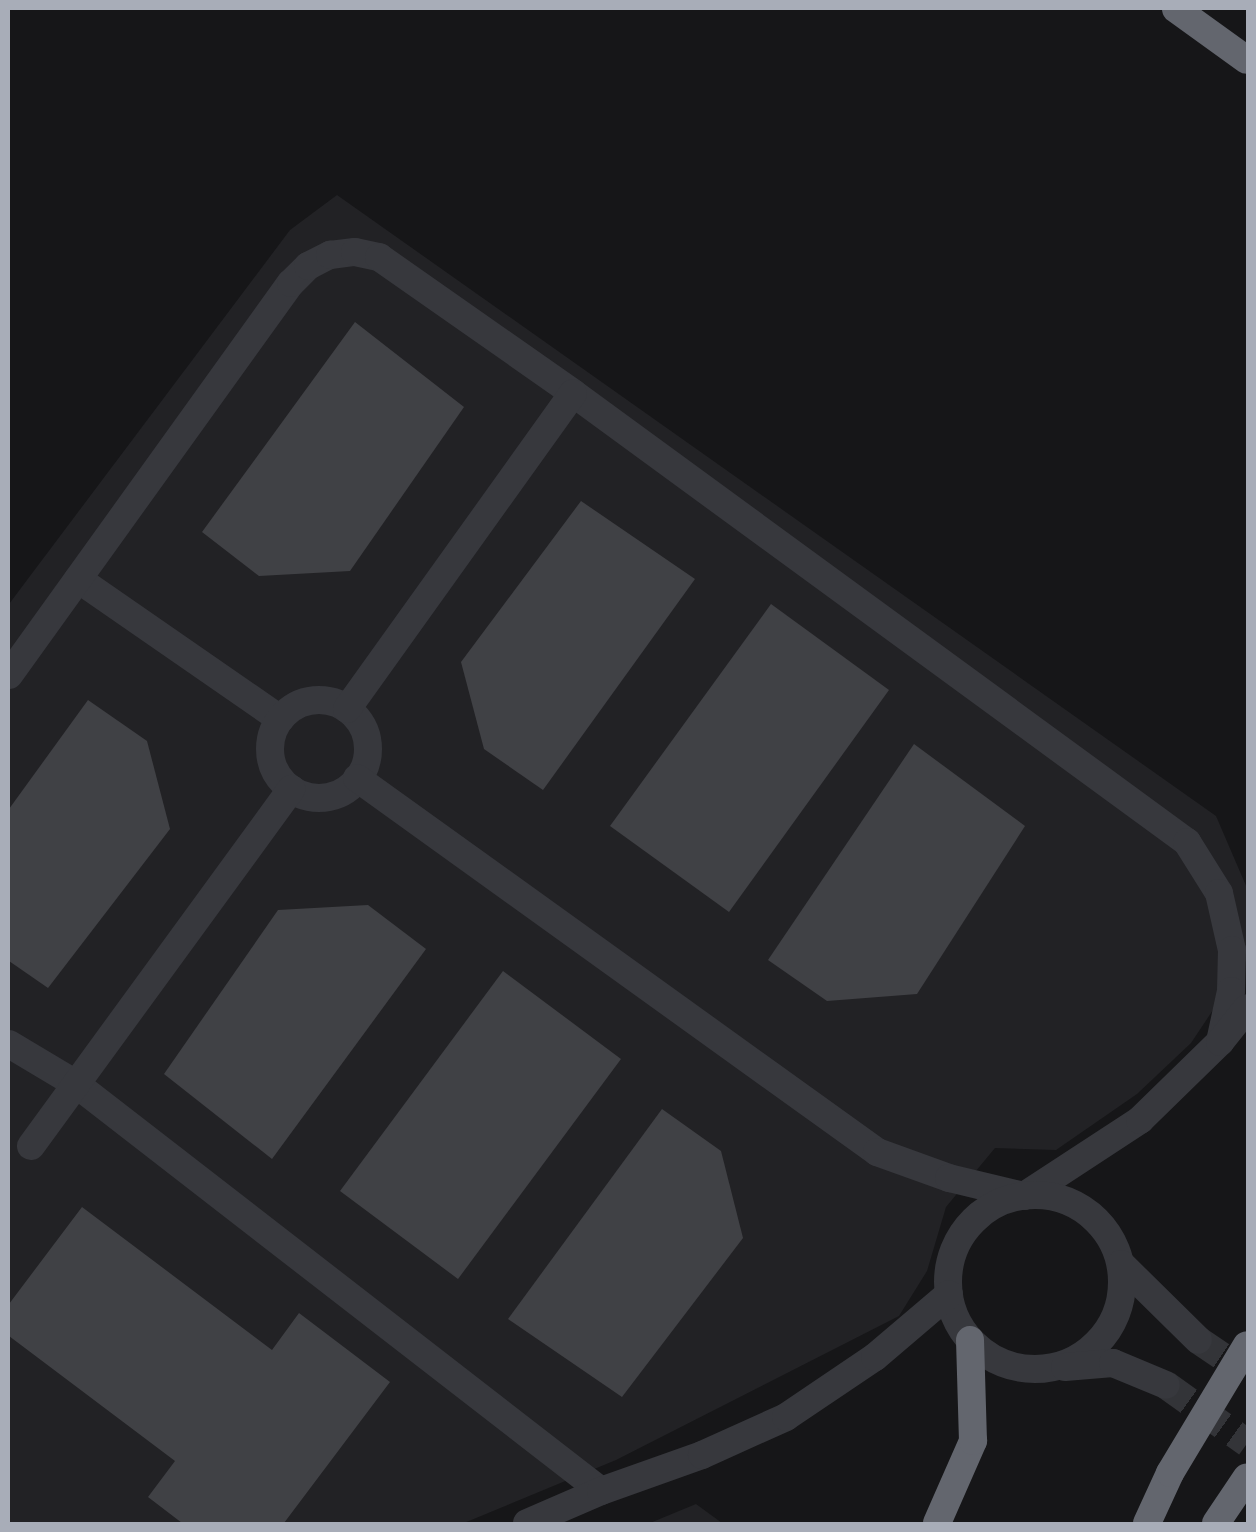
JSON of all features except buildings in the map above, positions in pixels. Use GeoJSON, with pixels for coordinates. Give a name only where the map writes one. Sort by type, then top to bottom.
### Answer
{"type":"FeatureCollection","features":[{"type":"Feature","properties":{"kind":"highway"},"geometry":{"type":"LineString","coordinates":[[1176,9],[1247,60]]}},
{"type":"Feature","properties":{"kind":"highway"},"geometry":{"type":"LineString","coordinates":[[936,1523],[973,1441],[970,1340]]}},
{"type":"Feature","properties":{"kind":"highway"},"geometry":{"type":"LineString","coordinates":[[1147,1523],[1170,1473],[1247,1345]]}},
{"type":"Feature","properties":{"kind":"highway"},"geometry":{"type":"LineString","coordinates":[[1216,1523],[1247,1477]]}},
{"type":"Feature","properties":{"kind":"street"},"geometry":{"type":"LineString","coordinates":[[9,675],[291,284],[308,266],[330,255],[354,252],[379,257],[573,393],[1187,842],[1219,893],[1232,950],[1231,991],[1220,1042]]}},
{"type":"Feature","properties":{"kind":"street"},"geometry":{"type":"LineString","coordinates":[[347,709],[573,393]]}},
{"type":"Feature","properties":{"kind":"street"},"geometry":{"type":"LineString","coordinates":[[78,579],[280,719]]}},
{"type":"Feature","properties":{"kind":"street"},"geometry":{"type":"LineString","coordinates":[[322,700],[347,709],[361,724],[367,740],[368,756],[358,778],[338,794],[322,798],[306,796],[291,789],[280,778],[270,748],[280,719],[292,708],[306,702],[322,700]]}},
{"type":"Feature","properties":{"kind":"street"},"geometry":{"type":"LineString","coordinates":[[358,778],[877,1152],[949,1178],[1024,1196],[1049,1196],[1074,1204],[1096,1219],[1112,1240],[1121,1264],[1120,1298],[1117,1315],[1104,1337],[1085,1355],[1062,1366],[1036,1370]]}},
{"type":"Feature","properties":{"kind":"street"},"geometry":{"type":"LineString","coordinates":[[31,1146],[291,789]]}},
{"type":"Feature","properties":{"kind":"street"},"geometry":{"type":"LineString","coordinates":[[1166,1384],[1114,1363],[1036,1370],[1012,1366],[989,1356],[970,1340],[956,1318],[949,1294],[950,1267],[958,1241],[975,1219],[997,1203],[1024,1196],[1140,1120],[1220,1042],[1247,1008]]}},
{"type":"Feature","properties":{"kind":"street"},"geometry":{"type":"LineString","coordinates":[[9,1044],[76,1084],[601,1491]]}},
{"type":"Feature","properties":{"kind":"street"},"geometry":{"type":"LineString","coordinates":[[1121,1264],[1198,1340]]}},
{"type":"Feature","properties":{"kind":"street"},"geometry":{"type":"LineString","coordinates":[[527,1523],[601,1491],[702,1455],[786,1417],[875,1357],[949,1294]]}},
{"type":"Feature","properties":{"kind":"shaded area"},"geometry":{"type":"Polygon","coordinates":[[[337,195],[1216,816],[1247,888],[1247,959],[1191,1043],[1137,1094],[1056,1150],[995,1148],[946,1207],[927,1271],[899,1316],[616,1460],[464,1523],[9,1523],[9,604],[290,230],[337,195]]]}},
{"type":"Feature","properties":{"kind":"shaded area"},"geometry":{"type":"Polygon","coordinates":[[[696,1504],[722,1523],[650,1523],[696,1504]]]}},
{"type":"Feature","properties":{"kind":"tunnel"},"geometry":{"type":"LineString","coordinates":[[1198,1340],[1247,1373]]}},
{"type":"Feature","properties":{"kind":"tunnel"},"geometry":{"type":"LineString","coordinates":[[1166,1385],[1247,1443]]}}]}
